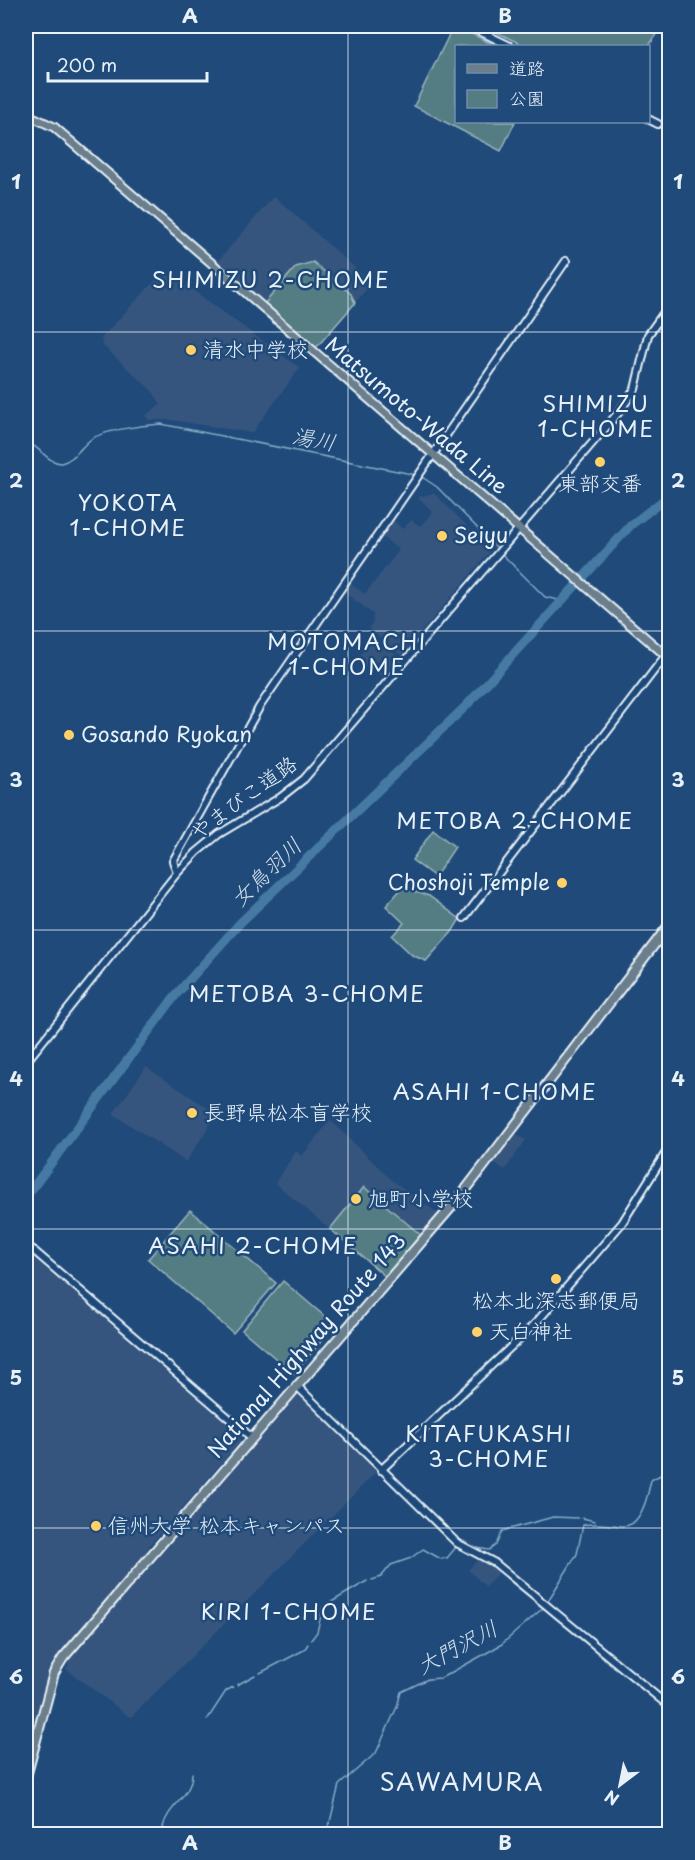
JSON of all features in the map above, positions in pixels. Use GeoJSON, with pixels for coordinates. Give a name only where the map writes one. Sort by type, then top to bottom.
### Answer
{"type":"FeatureCollection","features":[{"type":"Feature","properties":{"kind":"highway","name":"National Highway Route 143"},"geometry":{"type":"LineString","coordinates":[[26,1777],[54,1673],[63,1658],[460,1197],[669,924]]}},
{"type":"Feature","properties":{"kind":"main road","name":"Matsumoto-Wada Line"},"geometry":{"type":"LineString","coordinates":[[26,114],[54,127],[519,526],[668,657]]}},
{"type":"Feature","properties":{"kind":"street"},"geometry":{"type":"LineString","coordinates":[[469,26],[508,45]]}},
{"type":"Feature","properties":{"kind":"street"},"geometry":{"type":"LineString","coordinates":[[650,120],[658,124]]}},
{"type":"Feature","properties":{"kind":"street"},"geometry":{"type":"LineString","coordinates":[[177,873],[173,861],[260,706],[566,261]]}},
{"type":"Feature","properties":{"kind":"street","name":"やまびこ道路"},"geometry":{"type":"LineString","coordinates":[[26,1062],[177,873],[210,841],[304,779],[629,400],[638,382],[646,339],[669,304]]}},
{"type":"Feature","properties":{"kind":"street"},"geometry":{"type":"LineString","coordinates":[[464,918],[668,657]]}},
{"type":"Feature","properties":{"kind":"street"},"geometry":{"type":"LineString","coordinates":[[381,1470],[535,1324],[622,1223],[669,1146]]}},
{"type":"Feature","properties":{"kind":"street"},"geometry":{"type":"LineString","coordinates":[[26,1244],[251,1437]]}},
{"type":"Feature","properties":{"kind":"street"},"geometry":{"type":"LineString","coordinates":[[296,1385],[458,1545],[495,1563],[669,1707]]}},
{"type":"Feature","properties":{"kind":"shaded area"},"geometry":{"type":"Polygon","coordinates":[[[274,196],[372,283],[316,348],[217,262],[274,196]]]}},
{"type":"Feature","properties":{"kind":"shaded area","name":"清水中学校"},"geometry":{"type":"Polygon","coordinates":[[[163,272],[189,287],[300,368],[252,433],[171,420],[148,420],[146,415],[161,404],[153,392],[102,345],[101,338],[163,272]]]}},
{"type":"Feature","properties":{"kind":"shaded area"},"geometry":{"type":"Polygon","coordinates":[[[434,493],[491,550],[401,656],[368,628],[373,622],[373,614],[343,591],[349,582],[365,594],[399,550],[380,535],[392,519],[403,529],[411,520],[420,526],[433,512],[418,497],[434,493]]]}},
{"type":"Feature","properties":{"kind":"shaded area"},"geometry":{"type":"Polygon","coordinates":[[[371,636],[400,657],[383,677],[357,661],[371,636]]]}},
{"type":"Feature","properties":{"kind":"shaded area","name":"長野県松本盲学校"},"geometry":{"type":"Polygon","coordinates":[[[146,1067],[217,1114],[186,1162],[113,1114],[146,1067]]]}},
{"type":"Feature","properties":{"kind":"shaded area","name":"旭町小学校"},"geometry":{"type":"Polygon","coordinates":[[[330,1120],[392,1180],[440,1215],[386,1277],[275,1183],[296,1151],[302,1156],[330,1120]]]}},
{"type":"Feature","properties":{"kind":"shaded area"},"geometry":{"type":"Polygon","coordinates":[[[513,1133],[526,1140],[505,1170],[491,1161],[513,1133]]]}},
{"type":"Feature","properties":{"kind":"shaded area","name":"信州大学 松本キャンパス"},"geometry":{"type":"Polygon","coordinates":[[[26,1251],[239,1434],[240,1442],[149,1546],[145,1554],[50,1666],[40,1699],[43,1705],[26,1763],[26,1251]]]}},
{"type":"Feature","properties":{"kind":"shaded area"},"geometry":{"type":"Polygon","coordinates":[[[296,1394],[300,1394],[307,1400],[375,1469],[375,1473],[131,1717],[128,1716],[66,1669],[69,1664],[66,1662],[135,1580],[146,1572],[160,1551],[296,1394]]]}},
{"type":"Feature","properties":{"kind":"shaded area"},"geometry":{"type":"Polygon","coordinates":[[[479,1558],[498,1569],[498,1573],[486,1587],[468,1570],[479,1558]]]}},
{"type":"Feature","properties":{"kind":"green space"},"geometry":{"type":"Polygon","coordinates":[[[456,26],[494,45],[455,45],[455,123],[515,123],[501,151],[414,106],[453,27],[456,26]]]}},
{"type":"Feature","properties":{"kind":"green space"},"geometry":{"type":"Polygon","coordinates":[[[484,26],[663,26],[649,45],[523,45],[484,26]]]}},
{"type":"Feature","properties":{"kind":"green space"},"geometry":{"type":"Polygon","coordinates":[[[313,262],[351,294],[355,303],[316,348],[265,303],[296,267],[313,262]]]}},
{"type":"Feature","properties":{"kind":"green space"},"geometry":{"type":"Polygon","coordinates":[[[433,830],[455,847],[435,877],[412,860],[433,830]]]}},
{"type":"Feature","properties":{"kind":"green space"},"geometry":{"type":"Polygon","coordinates":[[[402,888],[429,896],[460,919],[452,932],[426,961],[412,955],[392,936],[404,923],[386,906],[402,888]]]}},
{"type":"Feature","properties":{"kind":"green space"},"geometry":{"type":"Polygon","coordinates":[[[364,1187],[422,1236],[386,1277],[330,1229],[364,1187]]]}},
{"type":"Feature","properties":{"kind":"green space"},"geometry":{"type":"Polygon","coordinates":[[[190,1210],[276,1283],[233,1333],[148,1259],[190,1210]]]}},
{"type":"Feature","properties":{"kind":"green space"},"geometry":{"type":"Polygon","coordinates":[[[283,1281],[335,1325],[294,1374],[242,1330],[283,1281]]]}},
{"type":"Feature","properties":{"kind":"waterway","name":"湯川"},"geometry":{"type":"LineString","coordinates":[[26,442],[51,460],[61,463],[73,457],[96,436],[124,429],[161,424],[417,475]]}},
{"type":"Feature","properties":{"kind":"waterway","name":"湯川"},"geometry":{"type":"LineString","coordinates":[[422,477],[437,487],[499,550]]}},
{"type":"Feature","properties":{"kind":"waterway","name":"女鳥羽川"},"geometry":{"type":"LineString","coordinates":[[26,1197],[175,996],[240,923],[467,705],[631,525],[670,495]]}},
{"type":"Feature","properties":{"kind":"waterway","name":"湯川"},"geometry":{"type":"LineString","coordinates":[[502,554],[545,597],[563,601]]}},
{"type":"Feature","properties":{"kind":"waterway","name":"大門沢川"},"geometry":{"type":"LineString","coordinates":[[546,1604],[577,1554],[583,1525],[622,1526],[634,1522],[642,1509],[651,1480],[670,1470]]}},
{"type":"Feature","properties":{"kind":"waterway"},"geometry":{"type":"LineString","coordinates":[[471,1547],[489,1550],[496,1545],[502,1531],[553,1517],[578,1518]]}},
{"type":"Feature","properties":{"kind":"waterway"},"geometry":{"type":"LineString","coordinates":[[582,1518],[595,1521]]}},
{"type":"Feature","properties":{"kind":"waterway"},"geometry":{"type":"LineString","coordinates":[[372,1580],[381,1577],[391,1565],[411,1558],[423,1549],[441,1559],[447,1558],[457,1546]]}},
{"type":"Feature","properties":{"kind":"waterway"},"geometry":{"type":"LineString","coordinates":[[311,1640],[317,1632],[323,1607],[367,1581]]}},
{"type":"Feature","properties":{"kind":"waterway","name":"大門沢川"},"geometry":{"type":"LineString","coordinates":[[327,1834],[339,1785],[376,1753],[397,1707],[401,1692],[428,1679],[441,1678],[502,1644],[543,1608]]}},
{"type":"Feature","properties":{"kind":"waterway"},"geometry":{"type":"LineString","coordinates":[[260,1673],[304,1650],[308,1644]]}},
{"type":"Feature","properties":{"kind":"waterway"},"geometry":{"type":"LineString","coordinates":[[237,1685],[255,1675]]}},
{"type":"Feature","properties":{"kind":"waterway"},"geometry":{"type":"LineString","coordinates":[[207,1720],[226,1691],[233,1687]]}},
{"type":"Feature","properties":{"kind":"waterway"},"geometry":{"type":"LineString","coordinates":[[670,1765],[666,1778],[666,1785],[670,1791]]}},
{"type":"Feature","properties":{"kind":"waterway"},"geometry":{"type":"LineString","coordinates":[[168,1834],[163,1827],[166,1819],[188,1788],[192,1773]]}},
{"type":"Feature","properties":{"kind":"place","name":"清水中学校"},"geometry":{"type":"Point","coordinates":[191,350]}},
{"type":"Feature","properties":{"kind":"place","name":"東部交番"},"geometry":{"type":"Point","coordinates":[600,462]}},
{"type":"Feature","properties":{"kind":"place","name":"Seiyu"},"geometry":{"type":"Point","coordinates":[442,536]}},
{"type":"Feature","properties":{"kind":"place","name":"Gosando Ryokan"},"geometry":{"type":"Point","coordinates":[69,735]}},
{"type":"Feature","properties":{"kind":"place","name":"Choshoji Temple"},"geometry":{"type":"Point","coordinates":[562,883]}},
{"type":"Feature","properties":{"kind":"place","name":"長野県松本盲学校"},"geometry":{"type":"Point","coordinates":[192,1113]}},
{"type":"Feature","properties":{"kind":"place","name":"旭町小学校"},"geometry":{"type":"Point","coordinates":[356,1199]}},
{"type":"Feature","properties":{"kind":"place","name":"松本北深志郵便局"},"geometry":{"type":"Point","coordinates":[556,1279]}},
{"type":"Feature","properties":{"kind":"place","name":"天白神社"},"geometry":{"type":"Point","coordinates":[477,1332]}},
{"type":"Feature","properties":{"kind":"place","name":"信州大学 松本キャンパス"},"geometry":{"type":"Point","coordinates":[96,1526]}},
{"type":"Feature","properties":{"kind":"district","name":"SHIMIZU 2-CHOME"},"geometry":{"type":"Point","coordinates":[271,280]}},
{"type":"Feature","properties":{"kind":"district","name":"SHIMIZU 1-CHOME"},"geometry":{"type":"Point","coordinates":[596,416]}},
{"type":"Feature","properties":{"kind":"district","name":"YOKOTA 1-CHOME"},"geometry":{"type":"Point","coordinates":[128,516]}},
{"type":"Feature","properties":{"kind":"district","name":"MOTOMACHI 1-CHOME"},"geometry":{"type":"Point","coordinates":[347,654]}},
{"type":"Feature","properties":{"kind":"district","name":"METOBA 2-CHOME"},"geometry":{"type":"Point","coordinates":[515,821]}},
{"type":"Feature","properties":{"kind":"district","name":"METOBA 3-CHOME"},"geometry":{"type":"Point","coordinates":[307,994]}},
{"type":"Feature","properties":{"kind":"district","name":"ASAHI 1-CHOME"},"geometry":{"type":"Point","coordinates":[495,1092]}},
{"type":"Feature","properties":{"kind":"district","name":"ASAHI 2-CHOME"},"geometry":{"type":"Point","coordinates":[253,1246]}},
{"type":"Feature","properties":{"kind":"district","name":"KITAFUKASHI 3-CHOME"},"geometry":{"type":"Point","coordinates":[489,1446]}},
{"type":"Feature","properties":{"kind":"district","name":"KIRI 1-CHOME"},"geometry":{"type":"Point","coordinates":[289,1612]}},
{"type":"Feature","properties":{"kind":"district","name":"SAWAMURA"},"geometry":{"type":"Point","coordinates":[462,1783]}}]}
